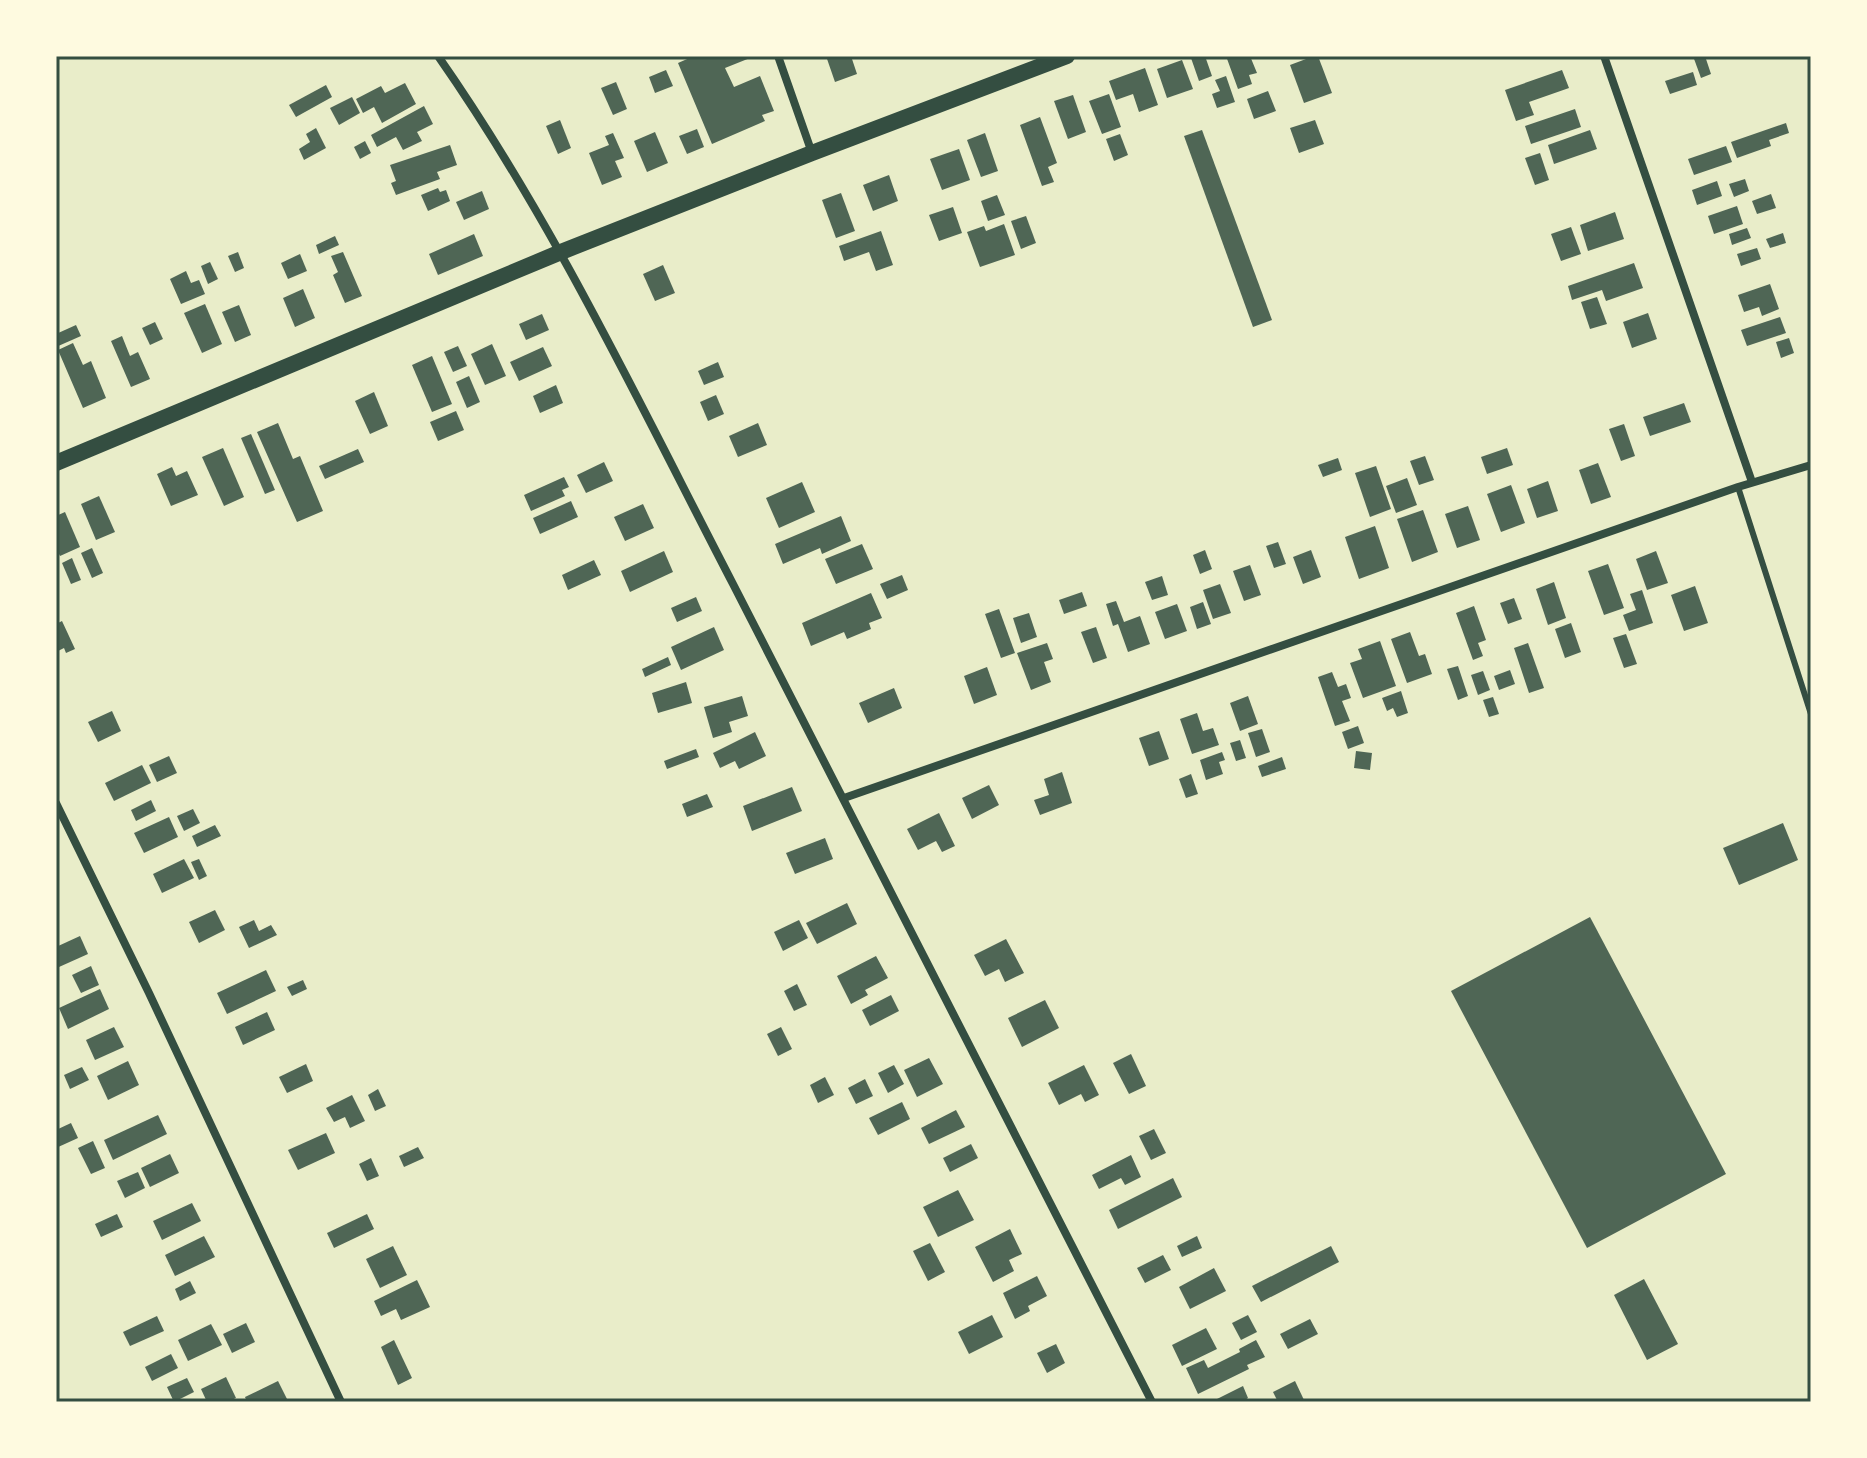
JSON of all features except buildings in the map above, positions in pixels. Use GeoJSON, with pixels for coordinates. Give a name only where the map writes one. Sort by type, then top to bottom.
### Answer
{"type":"FeatureCollection","features":[{"type":"Feature","properties":{"kind":"main road"},"geometry":{"type":"LineString","coordinates":[[56,463],[561,252],[1067,56]]}},
{"type":"Feature","properties":{"kind":"street"},"geometry":{"type":"LineString","coordinates":[[438,56],[479,115],[561,252],[1152,1402]]}},
{"type":"Feature","properties":{"kind":"street"},"geometry":{"type":"LineString","coordinates":[[778,56],[812,153]]}},
{"type":"Feature","properties":{"kind":"street"},"geometry":{"type":"LineString","coordinates":[[1604,56],[1752,482]]}},
{"type":"Feature","properties":{"kind":"street"},"geometry":{"type":"LineString","coordinates":[[844,798],[1752,482],[1811,465]]}},
{"type":"Feature","properties":{"kind":"street"},"geometry":{"type":"LineString","coordinates":[[56,803],[341,1402]]}},
{"type":"Feature","properties":{"kind":"lane"},"geometry":{"type":"LineString","coordinates":[[1738,487],[1811,714]]}}]}
